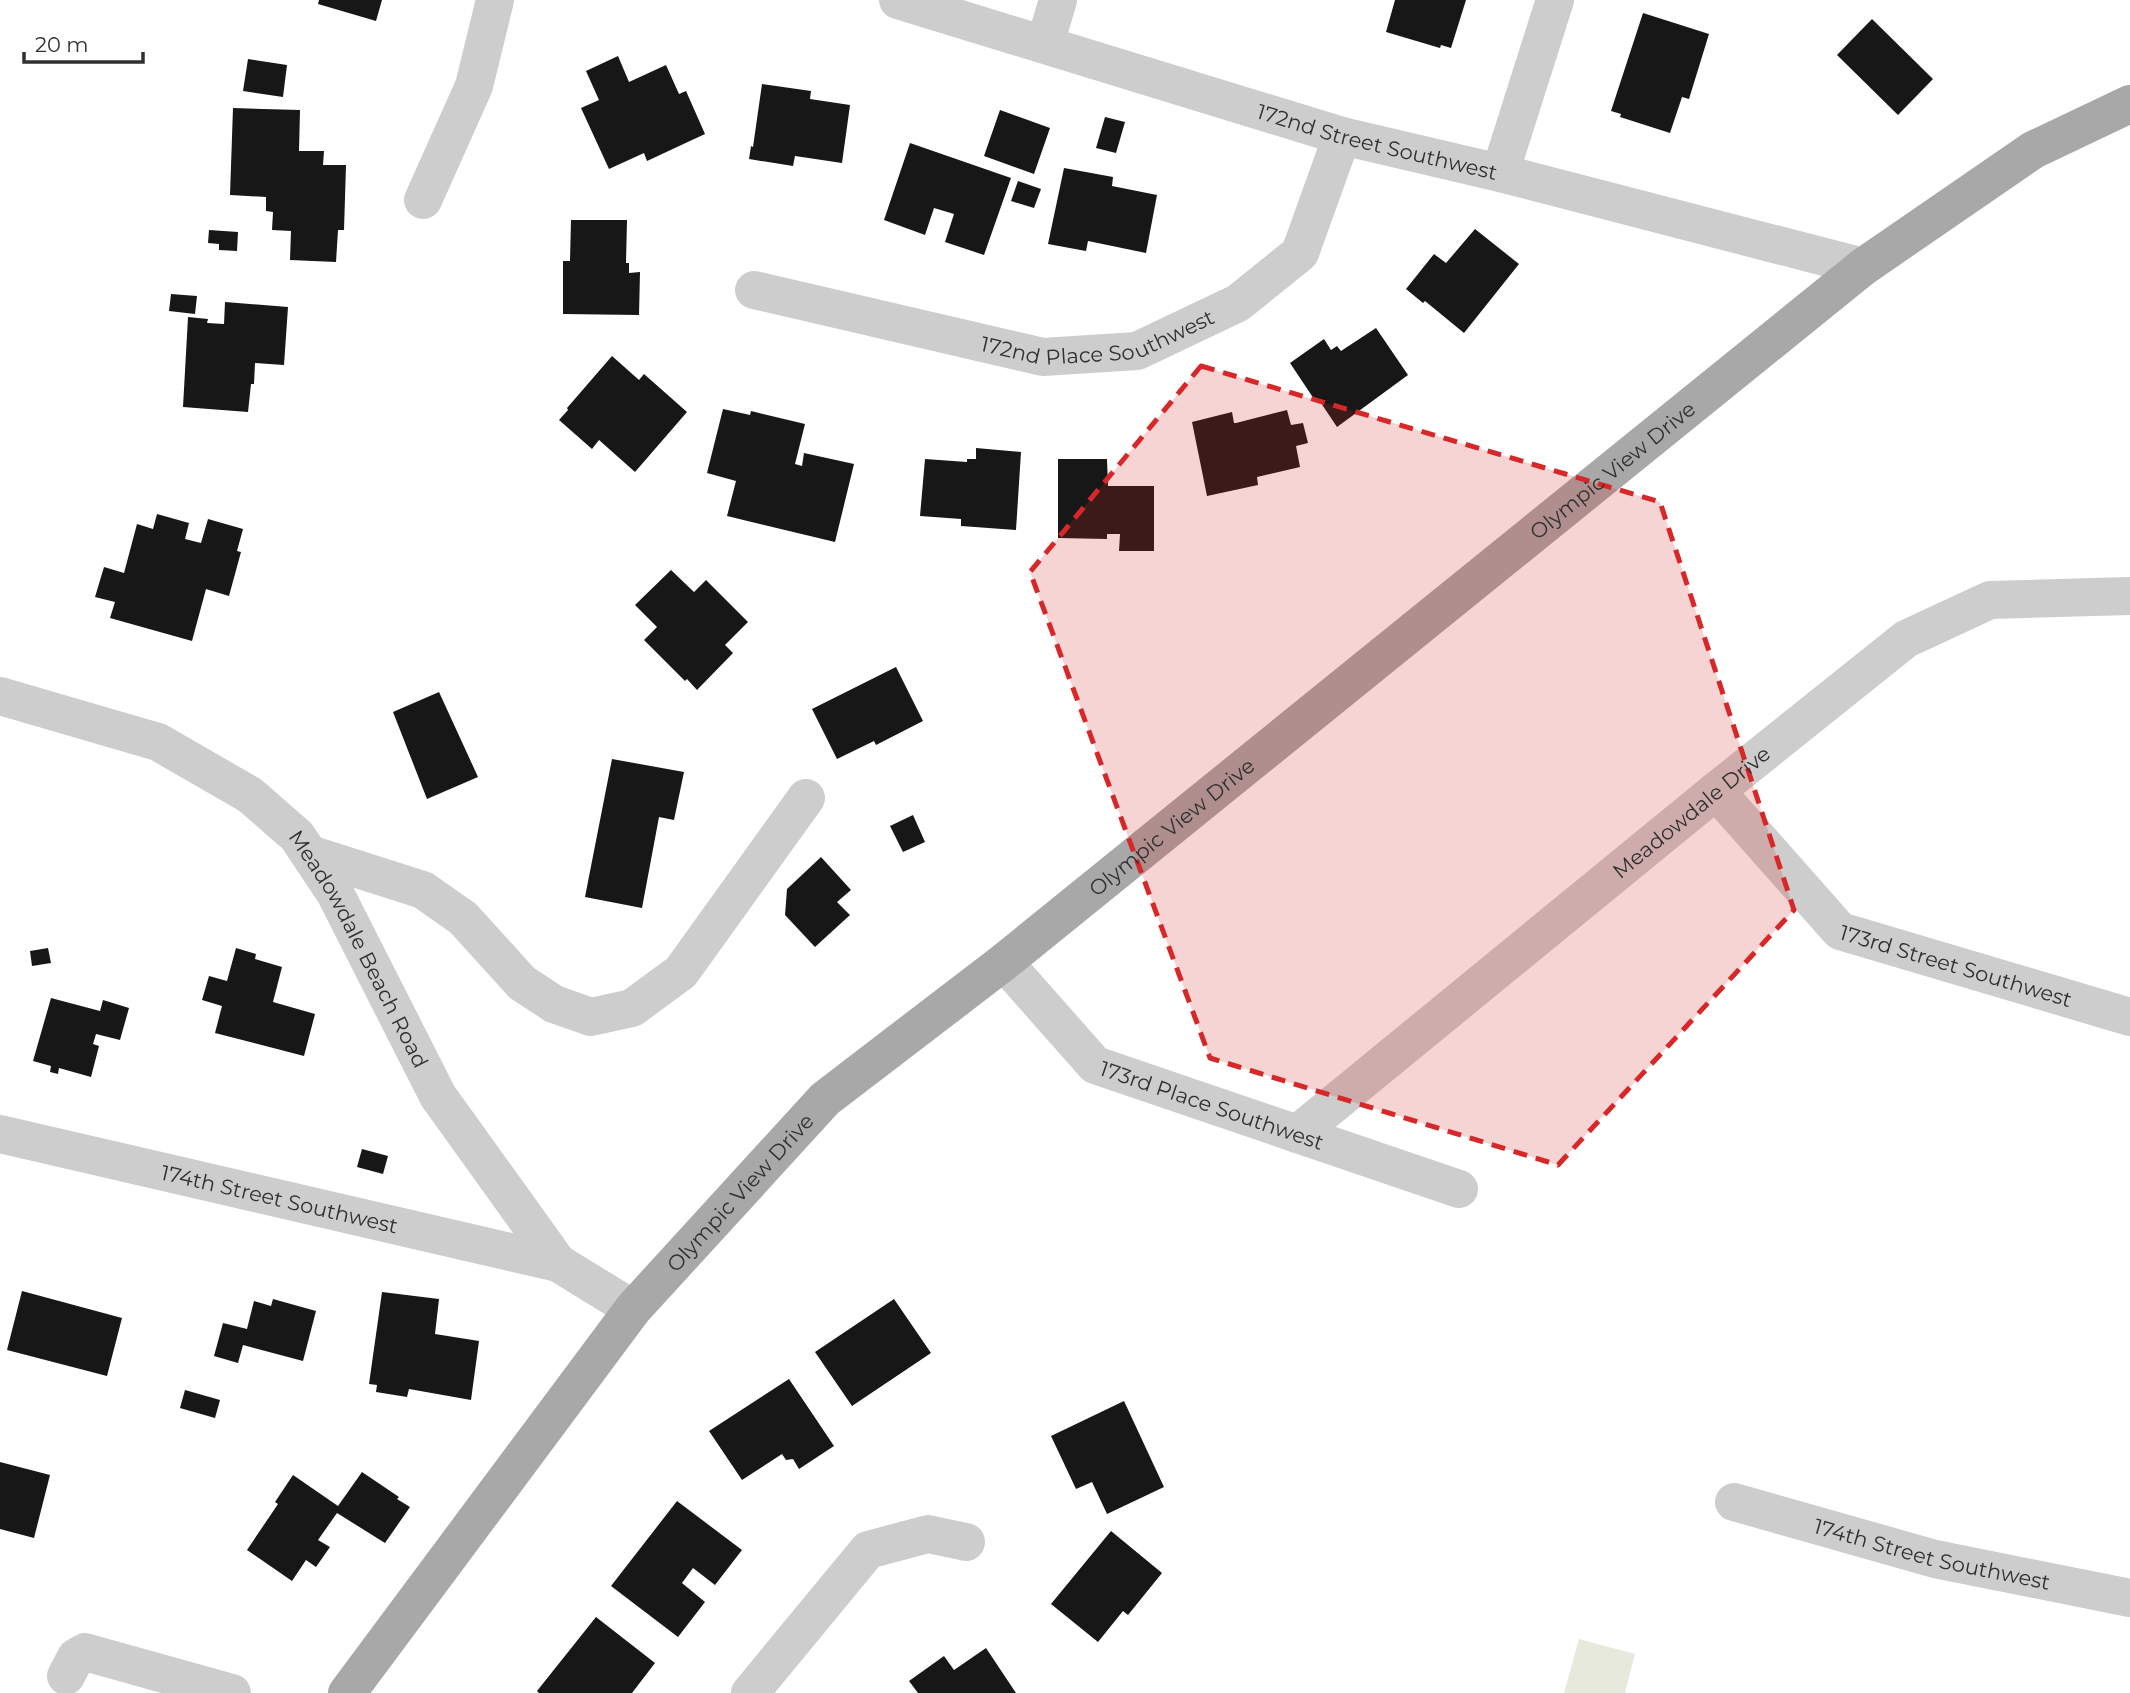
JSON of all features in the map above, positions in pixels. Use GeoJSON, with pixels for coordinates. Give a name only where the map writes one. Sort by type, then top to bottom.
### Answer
{"type":"FeatureCollection","features":[{"type":"Feature","properties":{"kind":"main road","name":"Olympic View Drive"},"geometry":{"type":"LineString","coordinates":[[359,1689],[633,1309],[825,1099],[1004,962],[1863,267],[2033,150],[2130,104]]}},
{"type":"Feature","properties":{"kind":"street"},"geometry":{"type":"LineString","coordinates":[[423,201],[474,86],[495,0]]}},
{"type":"Feature","properties":{"kind":"street","name":"172nd Street Southwest"},"geometry":{"type":"LineString","coordinates":[[898,0],[1342,136],[1500,173],[1863,267]]}},
{"type":"Feature","properties":{"kind":"street"},"geometry":{"type":"LineString","coordinates":[[1045,44],[1058,0]]}},
{"type":"Feature","properties":{"kind":"street"},"geometry":{"type":"LineString","coordinates":[[1500,173],[1555,0]]}},
{"type":"Feature","properties":{"kind":"street","name":"172nd Place Southwest"},"geometry":{"type":"LineString","coordinates":[[754,290],[1043,357],[1136,351],[1238,303],[1300,253],[1342,136]]}},
{"type":"Feature","properties":{"kind":"street","name":"Meadowdale Drive"},"geometry":{"type":"LineString","coordinates":[[1297,1134],[1906,639],[1990,600],[2130,596]]}},
{"type":"Feature","properties":{"kind":"street","name":"Meadowdale Beach Road"},"geometry":{"type":"LineString","coordinates":[[0,696],[158,741],[250,795],[297,836],[335,893],[438,1096],[558,1263],[633,1309]]}},
{"type":"Feature","properties":{"kind":"street","name":"173rd Street Southwest"},"geometry":{"type":"LineString","coordinates":[[1716,792],[1840,931],[2130,1017]]}},
{"type":"Feature","properties":{"kind":"street"},"geometry":{"type":"LineString","coordinates":[[310,855],[423,890],[463,918],[522,983],[554,1004],[591,1017],[632,1008],[681,972],[806,799]]}},
{"type":"Feature","properties":{"kind":"street","name":"173rd Place Southwest"},"geometry":{"type":"LineString","coordinates":[[1004,962],[1095,1065],[1459,1189]]}},
{"type":"Feature","properties":{"kind":"street","name":"174th Street Southwest"},"geometry":{"type":"LineString","coordinates":[[0,1134],[558,1263]]}},
{"type":"Feature","properties":{"kind":"street","name":"174th Street Southwest"},"geometry":{"type":"LineString","coordinates":[[1734,1502],[1935,1559],[2130,1598]]}},
{"type":"Feature","properties":{"kind":"street"},"geometry":{"type":"LineString","coordinates":[[750,1693],[868,1550],[928,1534],[966,1542]]}},
{"type":"Feature","properties":{"kind":"street"},"geometry":{"type":"LineString","coordinates":[[66,1676],[76,1657],[85,1653],[232,1693]]}},
{"type":"Feature","properties":{"kind":"highlighted area"},"geometry":{"type":"Polygon","coordinates":[[[1201,366],[1660,502],[1794,910],[1558,1165],[1210,1058],[1030,572],[1201,366]]]}},
{"type":"Feature","properties":{"kind":"shaded area"},"geometry":{"type":"Polygon","coordinates":[[[1579,1639],[1635,1654],[1625,1693],[1564,1693],[1579,1639]]]}},
{"type":"Feature","properties":{"kind":"building"},"geometry":{"type":"Polygon","coordinates":[[[319,0],[382,0],[376,21],[318,4],[319,0]]]}},
{"type":"Feature","properties":{"kind":"building"},"geometry":{"type":"Polygon","coordinates":[[[1395,0],[1466,0],[1451,48],[1441,45],[1440,48],[1386,32],[1395,0]]]}},
{"type":"Feature","properties":{"kind":"building"},"geometry":{"type":"Polygon","coordinates":[[[1643,13],[1709,34],[1689,99],[1682,97],[1670,133],[1620,117],[1621,114],[1611,111],[1643,13]]]}},
{"type":"Feature","properties":{"kind":"building"},"geometry":{"type":"Polygon","coordinates":[[[1872,19],[1933,79],[1898,115],[1837,55],[1872,19]]]}},
{"type":"Feature","properties":{"kind":"building"},"geometry":{"type":"Polygon","coordinates":[[[618,56],[629,82],[666,65],[679,94],[686,91],[705,134],[647,161],[644,153],[609,169],[581,108],[599,100],[586,71],[618,56]]]}},
{"type":"Feature","properties":{"kind":"building"},"geometry":{"type":"Polygon","coordinates":[[[248,59],[287,65],[283,97],[243,91],[248,59]]]}},
{"type":"Feature","properties":{"kind":"building"},"geometry":{"type":"Polygon","coordinates":[[[762,84],[811,91],[810,99],[850,105],[842,163],[795,156],[793,166],[749,159],[762,84]]]}},
{"type":"Feature","properties":{"kind":"building"},"geometry":{"type":"Polygon","coordinates":[[[233,108],[300,110],[299,151],[324,151],[323,165],[346,165],[344,230],[338,230],[336,262],[290,260],[291,231],[272,230],[273,212],[266,211],[266,197],[230,195],[233,108]]]}},
{"type":"Feature","properties":{"kind":"building"},"geometry":{"type":"Polygon","coordinates":[[[1000,110],[1050,128],[1034,174],[984,156],[1000,110]]]}},
{"type":"Feature","properties":{"kind":"building"},"geometry":{"type":"Polygon","coordinates":[[[1105,117],[1125,122],[1116,153],[1096,148],[1105,117]]]}},
{"type":"Feature","properties":{"kind":"building"},"geometry":{"type":"Polygon","coordinates":[[[910,143],[1011,178],[984,255],[945,242],[954,214],[934,208],[925,235],[884,220],[910,143]]]}},
{"type":"Feature","properties":{"kind":"building"},"geometry":{"type":"Polygon","coordinates":[[[1064,168],[1113,177],[1112,186],[1157,195],[1146,253],[1088,241],[1086,251],[1048,244],[1064,168]]]}},
{"type":"Feature","properties":{"kind":"building"},"geometry":{"type":"Polygon","coordinates":[[[1018,181],[1041,189],[1034,208],[1011,201],[1018,181]]]}},
{"type":"Feature","properties":{"kind":"building"},"geometry":{"type":"Polygon","coordinates":[[[571,220],[627,220],[626,263],[629,263],[629,273],[640,272],[639,315],[563,314],[563,261],[570,261],[571,220]]]}},
{"type":"Feature","properties":{"kind":"building"},"geometry":{"type":"Polygon","coordinates":[[[1475,229],[1519,264],[1464,333],[1406,289],[1434,254],[1446,263],[1475,229]]]}},
{"type":"Feature","properties":{"kind":"building"},"geometry":{"type":"Polygon","coordinates":[[[209,230],[238,232],[237,251],[219,250],[219,244],[208,243],[209,230]]]}},
{"type":"Feature","properties":{"kind":"building"},"geometry":{"type":"Polygon","coordinates":[[[171,294],[197,296],[195,314],[169,311],[171,294]]]}},
{"type":"Feature","properties":{"kind":"building"},"geometry":{"type":"Polygon","coordinates":[[[225,302],[288,307],[284,365],[255,363],[248,412],[183,407],[188,317],[208,319],[207,323],[224,324],[225,302]]]}},
{"type":"Feature","properties":{"kind":"building"},"geometry":{"type":"Polygon","coordinates":[[[1376,328],[1408,375],[1337,427],[1319,400],[1316,402],[1290,363],[1324,339],[1331,350],[1337,346],[1341,351],[1376,328]]]}},
{"type":"Feature","properties":{"kind":"building"},"geometry":{"type":"Polygon","coordinates":[[[612,356],[639,380],[644,374],[687,412],[635,472],[599,440],[592,449],[559,420],[612,356]]]}},
{"type":"Feature","properties":{"kind":"building"},"geometry":{"type":"Polygon","coordinates":[[[723,409],[750,415],[751,411],[805,424],[795,464],[802,466],[804,453],[854,464],[835,542],[727,516],[736,481],[707,473],[723,409]]]}},
{"type":"Feature","properties":{"kind":"building"},"geometry":{"type":"Polygon","coordinates":[[[1287,410],[1291,425],[1303,423],[1308,443],[1296,446],[1300,467],[1257,477],[1258,485],[1207,496],[1192,422],[1232,412],[1236,423],[1287,410]]]}},
{"type":"Feature","properties":{"kind":"building"},"geometry":{"type":"Polygon","coordinates":[[[976,448],[1021,452],[1016,530],[961,526],[961,519],[920,516],[925,459],[967,462],[967,459],[976,459],[976,448]]]}},
{"type":"Feature","properties":{"kind":"building"},"geometry":{"type":"Polygon","coordinates":[[[1058,459],[1107,459],[1108,486],[1154,486],[1154,551],[1119,551],[1120,534],[1107,534],[1107,539],[1058,538],[1058,459]]]}},
{"type":"Feature","properties":{"kind":"building"},"geometry":{"type":"Polygon","coordinates":[[[157,514],[189,523],[185,539],[201,543],[208,519],[243,529],[237,551],[241,552],[229,596],[206,589],[192,641],[110,618],[115,602],[95,597],[104,567],[124,573],[137,524],[153,529],[157,514]]]}},
{"type":"Feature","properties":{"kind":"building"},"geometry":{"type":"Polygon","coordinates":[[[671,570],[694,592],[706,580],[748,622],[725,645],[733,653],[697,690],[644,640],[657,627],[635,605],[671,570]]]}},
{"type":"Feature","properties":{"kind":"building"},"geometry":{"type":"Polygon","coordinates":[[[896,667],[923,721],[876,745],[874,741],[837,759],[812,709],[896,667]]]}},
{"type":"Feature","properties":{"kind":"building"},"geometry":{"type":"Polygon","coordinates":[[[439,692],[478,777],[427,799],[393,712],[439,692]]]}},
{"type":"Feature","properties":{"kind":"building"},"geometry":{"type":"Polygon","coordinates":[[[612,759],[684,772],[674,820],[659,817],[642,908],[585,897],[612,759]]]}},
{"type":"Feature","properties":{"kind":"building"},"geometry":{"type":"Polygon","coordinates":[[[913,815],[925,842],[903,852],[890,826],[913,815]]]}},
{"type":"Feature","properties":{"kind":"building"},"geometry":{"type":"Polygon","coordinates":[[[821,857],[851,890],[837,902],[850,915],[815,947],[785,915],[787,889],[821,857]]]}},
{"type":"Feature","properties":{"kind":"building"},"geometry":{"type":"Polygon","coordinates":[[[48,948],[51,963],[32,966],[30,951],[48,948]]]}},
{"type":"Feature","properties":{"kind":"building"},"geometry":{"type":"Polygon","coordinates":[[[236,948],[256,954],[255,959],[282,967],[273,1002],[315,1014],[304,1056],[215,1033],[222,1006],[202,1000],[209,976],[227,981],[236,948]]]}},
{"type":"Feature","properties":{"kind":"building"},"geometry":{"type":"Polygon","coordinates":[[[51,998],[100,1011],[103,1000],[129,1008],[120,1040],[96,1034],[93,1044],[99,1046],[91,1077],[59,1068],[58,1074],[50,1072],[51,1066],[33,1061],[51,998]]]}},
{"type":"Feature","properties":{"kind":"building"},"geometry":{"type":"Polygon","coordinates":[[[362,1149],[388,1156],[383,1174],[357,1167],[362,1149]]]}},
{"type":"Feature","properties":{"kind":"building"},"geometry":{"type":"Polygon","coordinates":[[[22,1291],[122,1318],[107,1376],[7,1350],[22,1291]]]}},
{"type":"Feature","properties":{"kind":"building"},"geometry":{"type":"Polygon","coordinates":[[[382,1292],[439,1299],[435,1334],[479,1341],[471,1400],[409,1389],[407,1397],[376,1392],[377,1385],[369,1384],[382,1292]]]}},
{"type":"Feature","properties":{"kind":"building"},"geometry":{"type":"Polygon","coordinates":[[[273,1299],[316,1311],[303,1361],[243,1345],[238,1363],[214,1356],[223,1323],[247,1329],[254,1301],[271,1306],[273,1299]]]}},
{"type":"Feature","properties":{"kind":"building"},"geometry":{"type":"Polygon","coordinates":[[[894,1299],[931,1353],[852,1406],[815,1352],[894,1299]]]}},
{"type":"Feature","properties":{"kind":"building"},"geometry":{"type":"Polygon","coordinates":[[[789,1379],[834,1446],[799,1469],[793,1459],[786,1460],[782,1454],[742,1480],[709,1431],[789,1379]]]}},
{"type":"Feature","properties":{"kind":"building"},"geometry":{"type":"Polygon","coordinates":[[[185,1390],[220,1400],[215,1418],[180,1408],[185,1390]]]}},
{"type":"Feature","properties":{"kind":"building"},"geometry":{"type":"Polygon","coordinates":[[[1124,1401],[1164,1487],[1107,1514],[1092,1482],[1076,1489],[1051,1436],[1124,1401]]]}},
{"type":"Feature","properties":{"kind":"building"},"geometry":{"type":"Polygon","coordinates":[[[0,1462],[50,1475],[34,1538],[0,1529],[0,1462]]]}},
{"type":"Feature","properties":{"kind":"building"},"geometry":{"type":"Polygon","coordinates":[[[362,1472],[410,1507],[385,1543],[337,1513],[318,1540],[330,1547],[316,1567],[306,1560],[292,1581],[247,1550],[278,1504],[275,1502],[293,1475],[338,1506],[362,1472]]]}},
{"type":"Feature","properties":{"kind":"building"},"geometry":{"type":"Polygon","coordinates":[[[677,1501],[742,1550],[715,1585],[693,1568],[682,1583],[705,1602],[678,1637],[611,1586],[677,1501]]]}},
{"type":"Feature","properties":{"kind":"building"},"geometry":{"type":"Polygon","coordinates":[[[1111,1531],[1162,1573],[1128,1615],[1123,1611],[1098,1642],[1051,1604],[1111,1531]]]}},
{"type":"Feature","properties":{"kind":"building"},"geometry":{"type":"Polygon","coordinates":[[[596,1617],[655,1663],[632,1693],[539,1693],[537,1691],[596,1617]]]}},
{"type":"Feature","properties":{"kind":"building"},"geometry":{"type":"Polygon","coordinates":[[[986,1648],[1016,1693],[918,1693],[909,1681],[944,1656],[954,1670],[986,1648]]]}}]}
